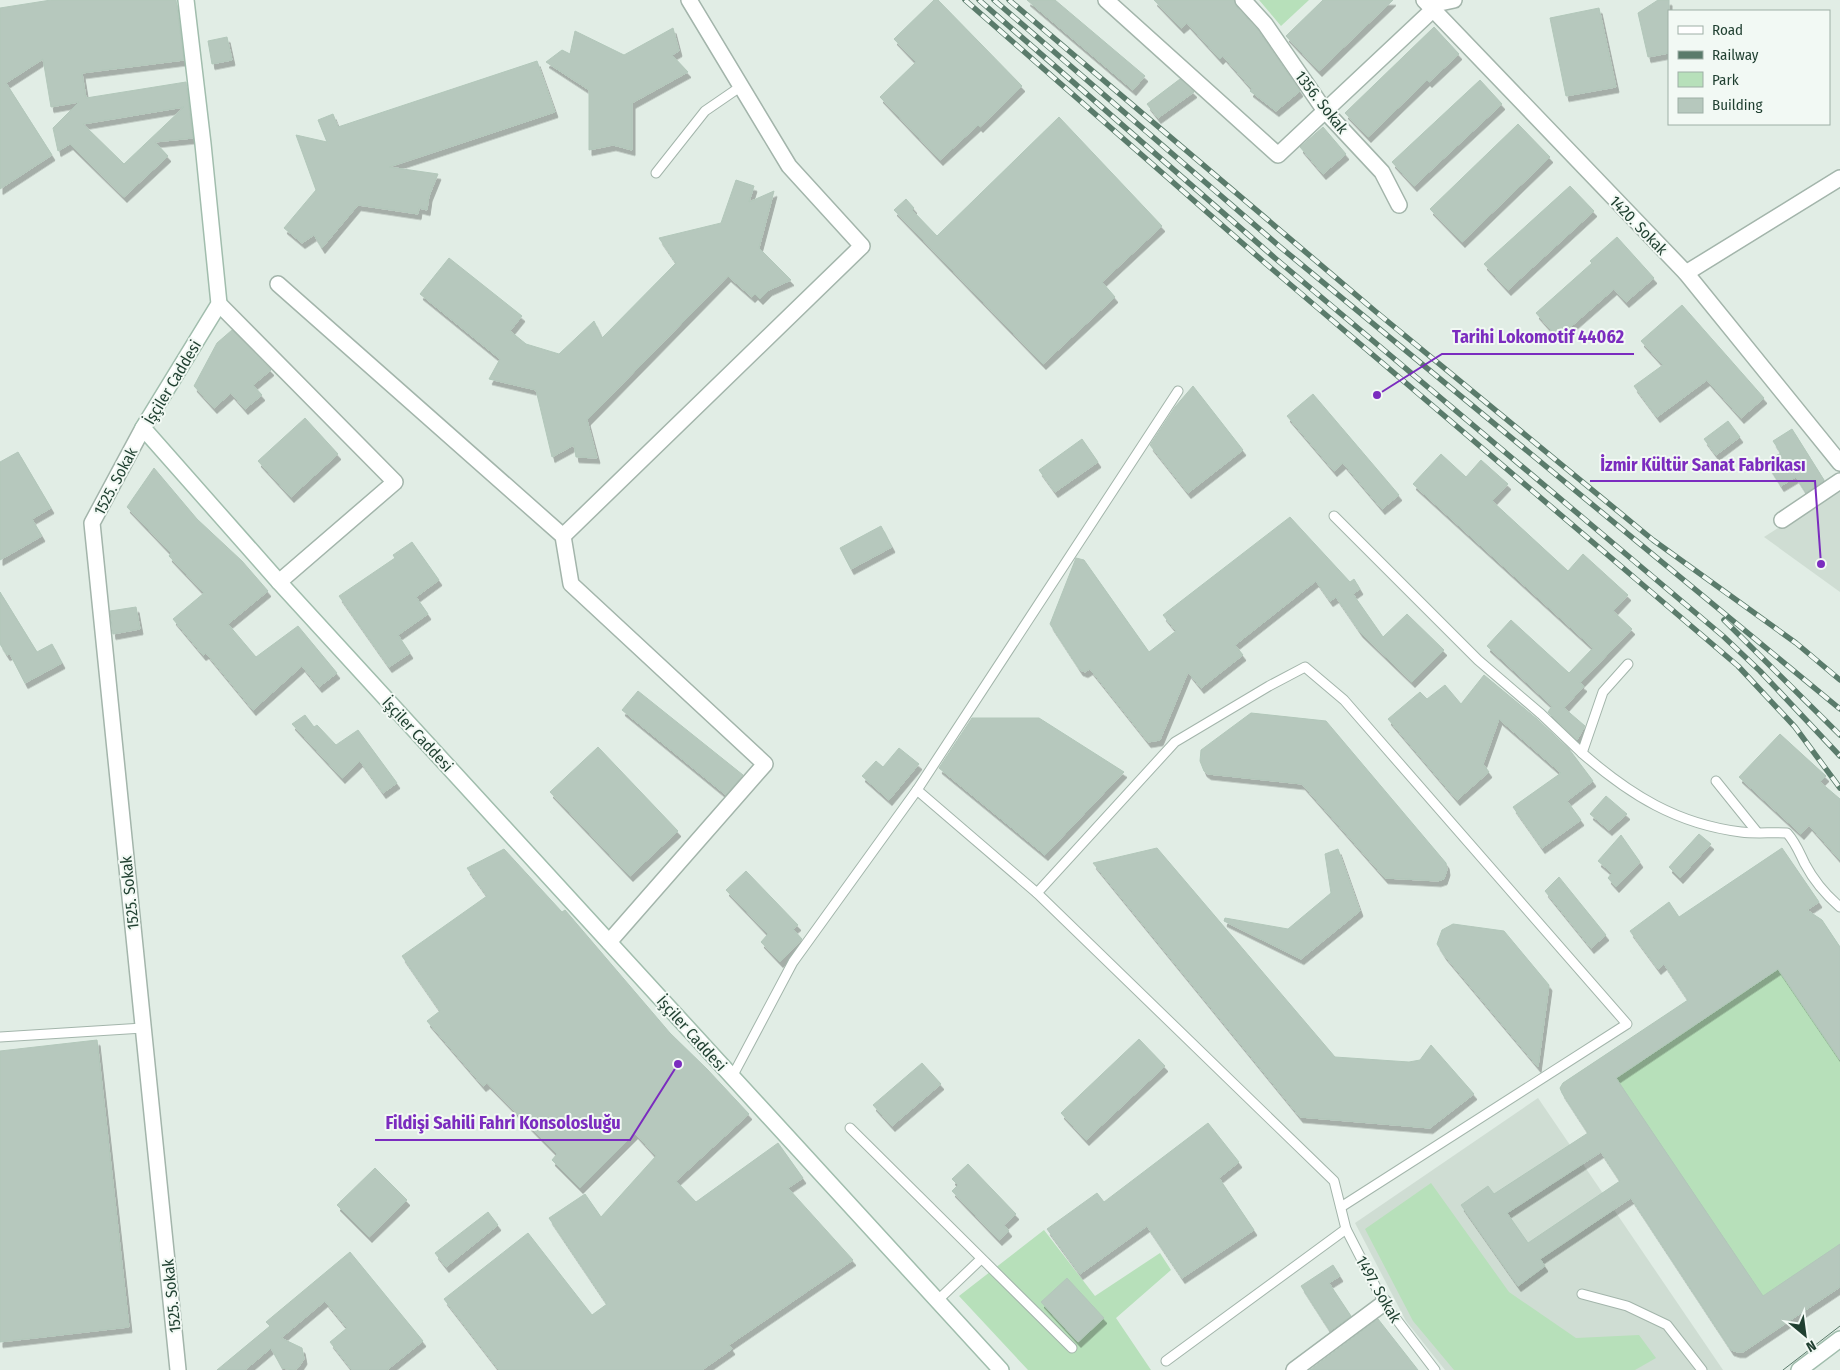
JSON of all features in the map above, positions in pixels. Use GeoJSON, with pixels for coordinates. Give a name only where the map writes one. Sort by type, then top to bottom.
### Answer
{"type":"FeatureCollection","features":[{"type":"Feature","properties":{"kind":"street"},"geometry":{"type":"LineString","coordinates":[[186,0],[204,144],[219,304],[394,482],[279,582]]}},
{"type":"Feature","properties":{"kind":"street"},"geometry":{"type":"LineString","coordinates":[[563,536],[862,246],[789,166],[689,0]]}},
{"type":"Feature","properties":{"kind":"street"},"geometry":{"type":"LineString","coordinates":[[1106,0],[1278,155],[1428,5],[1454,0]]}},
{"type":"Feature","properties":{"kind":"street","name":"1356. Sokak"},"geometry":{"type":"LineString","coordinates":[[1243,0],[1265,24],[1325,110],[1382,172],[1399,205]]}},
{"type":"Feature","properties":{"kind":"street","name":"1420. Sokak"},"geometry":{"type":"LineString","coordinates":[[1428,5],[1686,273],[1840,462]]}},
{"type":"Feature","properties":{"kind":"street"},"geometry":{"type":"LineString","coordinates":[[1686,273],[1840,178]]}},
{"type":"Feature","properties":{"kind":"street"},"geometry":{"type":"LineString","coordinates":[[278,284],[563,536],[571,584],[765,764],[609,942]]}},
{"type":"Feature","properties":{"kind":"street","name":"İşçiler Caddesi"},"geometry":{"type":"LineString","coordinates":[[219,304],[143,428],[279,582],[1001,1370]]}},
{"type":"Feature","properties":{"kind":"street","name":"1525. Sokak"},"geometry":{"type":"LineString","coordinates":[[143,428],[92,524],[178,1370]]}},
{"type":"Feature","properties":{"kind":"street"},"geometry":{"type":"LineString","coordinates":[[1782,520],[1840,481]]}},
{"type":"Feature","properties":{"kind":"street"},"geometry":{"type":"LineString","coordinates":[[1294,1370],[1384,1303]]}},
{"type":"Feature","properties":{"kind":"street"},"geometry":{"type":"LineString","coordinates":[[1799,1370],[1840,1339]]}},
{"type":"Feature","properties":{"kind":"lane"},"geometry":{"type":"LineString","coordinates":[[656,173],[705,111],[740,86]]}},
{"type":"Feature","properties":{"kind":"lane"},"geometry":{"type":"LineString","coordinates":[[732,1077],[793,962],[918,790],[1178,391]]}},
{"type":"Feature","properties":{"kind":"lane"},"geometry":{"type":"LineString","coordinates":[[1334,516],[1478,660],[1541,714],[1606,775],[1667,813],[1716,828],[1787,833],[1797,845],[1805,864],[1823,893],[1840,907]]}},
{"type":"Feature","properties":{"kind":"lane"},"geometry":{"type":"LineString","coordinates":[[1582,754],[1603,692],[1628,664]]}},
{"type":"Feature","properties":{"kind":"lane"},"geometry":{"type":"LineString","coordinates":[[1037,892],[1175,742],[1268,686],[1305,667],[1344,700],[1627,1024],[1341,1207]]}},
{"type":"Feature","properties":{"kind":"lane"},"geometry":{"type":"LineString","coordinates":[[1716,781],[1757,832]]}},
{"type":"Feature","properties":{"kind":"lane","name":"1497. Sokak"},"geometry":{"type":"LineString","coordinates":[[918,790],[1037,892],[1334,1181],[1346,1229],[1384,1303],[1435,1370]]}},
{"type":"Feature","properties":{"kind":"lane"},"geometry":{"type":"LineString","coordinates":[[0,1037],[143,1028]]}},
{"type":"Feature","properties":{"kind":"lane"},"geometry":{"type":"LineString","coordinates":[[850,1128],[1072,1348]]}},
{"type":"Feature","properties":{"kind":"lane"},"geometry":{"type":"LineString","coordinates":[[1166,1361],[1346,1229]]}},
{"type":"Feature","properties":{"kind":"lane"},"geometry":{"type":"LineString","coordinates":[[938,1300],[981,1258]]}},
{"type":"Feature","properties":{"kind":"lane"},"geometry":{"type":"LineString","coordinates":[[1582,1294],[1627,1306],[1667,1325],[1702,1370]]}},
{"type":"Feature","properties":{"kind":"shaded area"},"geometry":{"type":"Polygon","coordinates":[[[1840,488],[1840,592],[1764,537],[1840,488]]]}},
{"type":"Feature","properties":{"kind":"shaded area"},"geometry":{"type":"Polygon","coordinates":[[[1538,1098],[1723,1370],[1445,1370],[1406,1321],[1355,1223],[1538,1098]]]}},
{"type":"Feature","properties":{"kind":"green space"},"geometry":{"type":"Polygon","coordinates":[[[1259,0],[1309,0],[1281,26],[1259,0]]]}},
{"type":"Feature","properties":{"kind":"green space"},"geometry":{"type":"Polygon","coordinates":[[[1818,917],[1840,947],[1840,1287],[1743,1352],[1731,1350],[1560,1088],[1563,1083],[1813,918],[1818,917]]]}},
{"type":"Feature","properties":{"kind":"green space"},"geometry":{"type":"Polygon","coordinates":[[[1431,1183],[1509,1292],[1576,1338],[1639,1335],[1656,1358],[1635,1370],[1454,1370],[1413,1321],[1365,1229],[1431,1183]]]}},
{"type":"Feature","properties":{"kind":"green space"},"geometry":{"type":"Polygon","coordinates":[[[1044,1230],[1095,1296],[1160,1253],[1171,1270],[1116,1318],[1151,1370],[1028,1370],[959,1296],[1044,1230]]]}},
{"type":"Feature","properties":{"kind":"building"},"geometry":{"type":"Polygon","coordinates":[[[51,0],[176,0],[184,60],[82,73],[86,98],[186,82],[193,138],[155,142],[168,156],[124,197],[70,144],[58,151],[53,128],[79,102],[51,107],[43,59],[6,83],[52,155],[0,189],[0,8],[51,0]],[[184,107],[83,124],[124,164],[184,107]]]}},
{"type":"Feature","properties":{"kind":"building"},"geometry":{"type":"Polygon","coordinates":[[[934,0],[938,0],[1022,86],[980,127],[978,125],[940,160],[880,97],[916,62],[894,39],[934,0]]]}},
{"type":"Feature","properties":{"kind":"building"},"geometry":{"type":"Polygon","coordinates":[[[1027,0],[1055,0],[1145,76],[1133,90],[1027,0]]]}},
{"type":"Feature","properties":{"kind":"building"},"geometry":{"type":"Polygon","coordinates":[[[1154,0],[1234,0],[1236,6],[1258,30],[1300,91],[1276,111],[1250,91],[1252,89],[1223,56],[1220,59],[1187,23],[1181,28],[1154,0]]]}},
{"type":"Feature","properties":{"kind":"building"},"geometry":{"type":"Polygon","coordinates":[[[1323,0],[1393,0],[1319,71],[1286,36],[1323,0]]]}},
{"type":"Feature","properties":{"kind":"building"},"geometry":{"type":"Polygon","coordinates":[[[1658,0],[1669,0],[1668,53],[1648,57],[1638,13],[1658,0]]]}},
{"type":"Feature","properties":{"kind":"building"},"geometry":{"type":"Polygon","coordinates":[[[1599,8],[1616,87],[1566,96],[1550,18],[1599,8]]]}},
{"type":"Feature","properties":{"kind":"building"},"geometry":{"type":"Polygon","coordinates":[[[1434,27],[1459,54],[1429,82],[1427,80],[1368,137],[1345,113],[1434,27]]]}},
{"type":"Feature","properties":{"kind":"building"},"geometry":{"type":"Polygon","coordinates":[[[673,28],[679,51],[672,55],[688,72],[632,103],[632,150],[613,145],[589,150],[589,90],[546,62],[562,50],[570,54],[575,31],[624,55],[673,28]]]}},
{"type":"Feature","properties":{"kind":"building"},"geometry":{"type":"Polygon","coordinates":[[[227,37],[232,60],[212,64],[208,41],[227,37]]]}},
{"type":"Feature","properties":{"kind":"building"},"geometry":{"type":"Polygon","coordinates":[[[537,61],[555,112],[389,167],[438,174],[429,196],[427,210],[419,208],[418,214],[358,205],[322,248],[314,235],[302,243],[284,228],[316,190],[296,135],[327,142],[318,120],[333,114],[338,127],[537,61]]]}},
{"type":"Feature","properties":{"kind":"building"},"geometry":{"type":"Polygon","coordinates":[[[1180,79],[1194,92],[1158,118],[1147,104],[1180,79]]]}},
{"type":"Feature","properties":{"kind":"building"},"geometry":{"type":"Polygon","coordinates":[[[1480,80],[1502,104],[1414,186],[1392,162],[1480,80]]]}},
{"type":"Feature","properties":{"kind":"building"},"geometry":{"type":"Polygon","coordinates":[[[1059,117],[1162,226],[1102,282],[1115,297],[1043,364],[894,210],[906,199],[914,208],[912,210],[937,236],[1059,117]]]}},
{"type":"Feature","properties":{"kind":"building"},"geometry":{"type":"Polygon","coordinates":[[[1518,124],[1550,157],[1462,242],[1430,209],[1518,124]]]}},
{"type":"Feature","properties":{"kind":"building"},"geometry":{"type":"Polygon","coordinates":[[[1323,127],[1346,154],[1323,174],[1300,147],[1323,127]]]}},
{"type":"Feature","properties":{"kind":"building"},"geometry":{"type":"Polygon","coordinates":[[[736,180],[754,186],[749,202],[774,191],[759,248],[791,280],[769,290],[760,299],[755,294],[752,297],[728,276],[587,420],[597,458],[576,457],[574,445],[552,457],[536,390],[489,379],[500,359],[420,294],[449,258],[522,316],[510,331],[526,344],[559,354],[594,321],[602,338],[676,263],[659,238],[721,223],[736,180]]]}},
{"type":"Feature","properties":{"kind":"building"},"geometry":{"type":"Polygon","coordinates":[[[1570,186],[1594,211],[1508,290],[1484,264],[1570,186]]]}},
{"type":"Feature","properties":{"kind":"building"},"geometry":{"type":"Polygon","coordinates":[[[1617,237],[1654,278],[1626,302],[1614,289],[1558,338],[1536,313],[1592,263],[1590,261],[1617,237]]]}},
{"type":"Feature","properties":{"kind":"building"},"geometry":{"type":"Polygon","coordinates":[[[1682,305],[1764,398],[1741,418],[1707,380],[1657,417],[1634,386],[1663,365],[1641,341],[1682,305]]]}},
{"type":"Feature","properties":{"kind":"building"},"geometry":{"type":"Polygon","coordinates":[[[232,330],[271,370],[253,385],[262,395],[245,409],[231,393],[214,408],[194,386],[217,343],[232,330]]]}},
{"type":"Feature","properties":{"kind":"building"},"geometry":{"type":"Polygon","coordinates":[[[1193,386],[1243,450],[1188,493],[1150,445],[1175,407],[1193,386]]]}},
{"type":"Feature","properties":{"kind":"building"},"geometry":{"type":"Polygon","coordinates":[[[1313,394],[1399,495],[1382,509],[1343,463],[1334,471],[1287,416],[1313,394]]]}},
{"type":"Feature","properties":{"kind":"building"},"geometry":{"type":"Polygon","coordinates":[[[305,418],[338,454],[291,497],[258,461],[305,418]]]}},
{"type":"Feature","properties":{"kind":"building"},"geometry":{"type":"Polygon","coordinates":[[[1728,421],[1740,437],[1716,455],[1704,439],[1728,421]]]}},
{"type":"Feature","properties":{"kind":"building"},"geometry":{"type":"Polygon","coordinates":[[[1792,429],[1824,480],[1806,493],[1796,477],[1781,486],[1766,462],[1781,453],[1773,441],[1792,429]]]}},
{"type":"Feature","properties":{"kind":"building"},"geometry":{"type":"Polygon","coordinates":[[[1082,439],[1098,462],[1055,492],[1039,470],[1082,439]]]}},
{"type":"Feature","properties":{"kind":"building"},"geometry":{"type":"Polygon","coordinates":[[[18,452],[51,508],[32,519],[42,536],[0,560],[0,462],[18,452]]]}},
{"type":"Feature","properties":{"kind":"building"},"geometry":{"type":"Polygon","coordinates":[[[1441,454],[1466,477],[1481,460],[1508,484],[1492,501],[1568,571],[1583,554],[1628,595],[1613,611],[1632,629],[1580,683],[1584,686],[1564,708],[1585,726],[1577,740],[1548,712],[1552,706],[1487,646],[1511,620],[1569,673],[1593,648],[1413,484],[1441,454]]]}},
{"type":"Feature","properties":{"kind":"building"},"geometry":{"type":"Polygon","coordinates":[[[154,468],[197,519],[242,561],[268,591],[228,624],[256,657],[298,626],[337,673],[319,687],[302,666],[253,710],[206,653],[203,655],[173,619],[204,593],[169,556],[171,553],[127,507],[154,468]]]}},
{"type":"Feature","properties":{"kind":"building"},"geometry":{"type":"Polygon","coordinates":[[[1290,517],[1350,582],[1354,579],[1360,589],[1353,594],[1383,637],[1407,614],[1444,650],[1412,682],[1360,632],[1336,597],[1330,601],[1316,581],[1235,645],[1243,655],[1201,688],[1188,672],[1160,740],[1148,742],[1090,669],[1085,672],[1080,670],[1050,624],[1076,558],[1084,560],[1149,652],[1176,631],[1163,615],[1290,517]]]}},
{"type":"Feature","properties":{"kind":"building"},"geometry":{"type":"Polygon","coordinates":[[[881,526],[892,547],[851,569],[840,548],[881,526]]]}},
{"type":"Feature","properties":{"kind":"building"},"geometry":{"type":"Polygon","coordinates":[[[412,542],[439,580],[416,597],[428,614],[398,635],[410,653],[389,667],[339,596],[395,558],[393,555],[412,542]]]}},
{"type":"Feature","properties":{"kind":"building"},"geometry":{"type":"Polygon","coordinates":[[[0,592],[37,652],[52,644],[62,663],[25,683],[10,654],[7,655],[0,644],[0,592]]]}},
{"type":"Feature","properties":{"kind":"building"},"geometry":{"type":"Polygon","coordinates":[[[136,607],[140,629],[113,634],[110,611],[136,607]]]}},
{"type":"Feature","properties":{"kind":"building"},"geometry":{"type":"Polygon","coordinates":[[[1484,675],[1537,719],[1569,749],[1593,781],[1567,801],[1581,820],[1542,848],[1513,807],[1561,773],[1499,719],[1483,764],[1489,772],[1457,800],[1388,719],[1420,692],[1427,699],[1445,685],[1461,704],[1484,675]]]}},
{"type":"Feature","properties":{"kind":"building"},"geometry":{"type":"Polygon","coordinates":[[[638,691],[743,775],[726,795],[622,710],[638,691]]]}},
{"type":"Feature","properties":{"kind":"building"},"geometry":{"type":"Polygon","coordinates":[[[1251,713],[1326,721],[1446,863],[1447,870],[1444,879],[1438,881],[1385,878],[1302,784],[1208,774],[1204,771],[1200,761],[1201,750],[1251,713]]]}},
{"type":"Feature","properties":{"kind":"building"},"geometry":{"type":"Polygon","coordinates":[[[305,715],[314,727],[317,725],[336,745],[358,730],[397,783],[383,793],[360,761],[342,778],[292,724],[305,715]]]}},
{"type":"Feature","properties":{"kind":"building"},"geometry":{"type":"Polygon","coordinates":[[[972,718],[1039,718],[1124,772],[1045,855],[939,768],[972,718]]]}},
{"type":"Feature","properties":{"kind":"building"},"geometry":{"type":"Polygon","coordinates":[[[1780,734],[1826,776],[1820,782],[1840,799],[1840,860],[1809,825],[1801,834],[1739,777],[1780,734]]]}},
{"type":"Feature","properties":{"kind":"building"},"geometry":{"type":"Polygon","coordinates":[[[598,747],[678,831],[630,876],[550,792],[598,747]]]}},
{"type":"Feature","properties":{"kind":"building"},"geometry":{"type":"Polygon","coordinates":[[[899,748],[919,764],[889,800],[862,776],[876,761],[883,767],[899,748]]]}},
{"type":"Feature","properties":{"kind":"building"},"geometry":{"type":"Polygon","coordinates":[[[1606,796],[1627,814],[1609,830],[1590,814],[1606,796]]]}},
{"type":"Feature","properties":{"kind":"building"},"geometry":{"type":"Polygon","coordinates":[[[1699,834],[1711,844],[1680,878],[1669,867],[1699,834]]]}},
{"type":"Feature","properties":{"kind":"building"},"geometry":{"type":"Polygon","coordinates":[[[1621,835],[1640,862],[1616,887],[1608,878],[1612,873],[1598,861],[1621,835]]]}},
{"type":"Feature","properties":{"kind":"building"},"geometry":{"type":"Polygon","coordinates":[[[1157,848],[1335,1057],[1409,1062],[1420,1060],[1431,1045],[1474,1094],[1430,1128],[1300,1117],[1093,863],[1157,848]]]}},
{"type":"Feature","properties":{"kind":"building"},"geometry":{"type":"Polygon","coordinates":[[[1782,848],[1819,902],[1807,910],[1822,920],[1840,947],[1840,1060],[1778,969],[1616,1078],[1763,1296],[1840,1244],[1840,1287],[1743,1352],[1731,1350],[1631,1198],[1540,1259],[1545,1266],[1518,1286],[1461,1205],[1488,1186],[1494,1194],[1588,1133],[1560,1088],[1563,1083],[1688,1000],[1664,964],[1658,969],[1630,931],[1669,902],[1679,917],[1782,848]],[[1601,1152],[1507,1213],[1528,1243],[1620,1181],[1601,1152]]]}},
{"type":"Feature","properties":{"kind":"building"},"geometry":{"type":"Polygon","coordinates":[[[504,849],[562,912],[565,910],[670,1033],[749,1114],[676,1181],[696,1202],[778,1143],[803,1178],[788,1188],[853,1260],[729,1345],[732,1349],[702,1370],[499,1370],[444,1299],[528,1233],[592,1315],[607,1304],[549,1218],[585,1194],[601,1217],[656,1156],[635,1133],[580,1188],[552,1160],[557,1154],[487,1083],[483,1086],[427,1021],[440,1011],[402,956],[487,896],[467,868],[504,849]]]}},
{"type":"Feature","properties":{"kind":"building"},"geometry":{"type":"Polygon","coordinates":[[[1338,849],[1360,911],[1301,959],[1224,921],[1225,918],[1288,929],[1331,893],[1325,854],[1338,849]]]}},
{"type":"Feature","properties":{"kind":"building"},"geometry":{"type":"Polygon","coordinates":[[[746,871],[798,925],[793,929],[802,939],[780,962],[761,942],[768,934],[726,890],[746,871]]]}},
{"type":"Feature","properties":{"kind":"building"},"geometry":{"type":"Polygon","coordinates":[[[1559,877],[1606,935],[1591,948],[1545,891],[1559,877]]]}},
{"type":"Feature","properties":{"kind":"building"},"geometry":{"type":"Polygon","coordinates":[[[1453,924],[1504,931],[1549,985],[1538,1067],[1444,955],[1437,944],[1442,930],[1453,924]]]}},
{"type":"Feature","properties":{"kind":"building"},"geometry":{"type":"Polygon","coordinates":[[[1139,1039],[1165,1066],[1086,1140],[1061,1113],[1139,1039]]]}},
{"type":"Feature","properties":{"kind":"building"},"geometry":{"type":"Polygon","coordinates":[[[97,1040],[129,1327],[0,1342],[0,1051],[97,1040]]]}},
{"type":"Feature","properties":{"kind":"building"},"geometry":{"type":"Polygon","coordinates":[[[922,1063],[941,1084],[892,1126],[873,1105],[922,1063]]]}},
{"type":"Feature","properties":{"kind":"building"},"geometry":{"type":"Polygon","coordinates":[[[1208,1123],[1239,1162],[1219,1178],[1254,1230],[1182,1278],[1147,1226],[1080,1274],[1047,1229],[1097,1193],[1104,1202],[1208,1123]]]}},
{"type":"Feature","properties":{"kind":"building"},"geometry":{"type":"Polygon","coordinates":[[[968,1164],[1016,1214],[1004,1225],[1009,1231],[999,1240],[952,1191],[958,1185],[952,1179],[968,1164]]]}},
{"type":"Feature","properties":{"kind":"building"},"geometry":{"type":"Polygon","coordinates":[[[375,1168],[407,1200],[369,1237],[337,1205],[375,1168]]]}},
{"type":"Feature","properties":{"kind":"building"},"geometry":{"type":"Polygon","coordinates":[[[488,1212],[498,1225],[446,1267],[435,1253],[488,1212]]]}},
{"type":"Feature","properties":{"kind":"building"},"geometry":{"type":"Polygon","coordinates":[[[350,1252],[423,1341],[387,1370],[352,1370],[330,1342],[347,1328],[325,1301],[281,1338],[302,1348],[304,1359],[298,1368],[294,1370],[282,1368],[271,1348],[245,1370],[217,1370],[270,1326],[266,1322],[350,1252]]]}},
{"type":"Feature","properties":{"kind":"building"},"geometry":{"type":"Polygon","coordinates":[[[1333,1265],[1340,1276],[1329,1283],[1351,1316],[1330,1331],[1301,1286],[1333,1265]]]}},
{"type":"Feature","properties":{"kind":"building"},"geometry":{"type":"Polygon","coordinates":[[[1067,1278],[1104,1318],[1078,1342],[1041,1302],[1067,1278]]]}},
{"type":"Feature","properties":{"kind":"building"},"geometry":{"type":"Polygon","coordinates":[[[1378,1319],[1418,1370],[1310,1370],[1378,1319]]]}},
{"type":"Feature","properties":{"kind":"tram line"},"geometry":{"type":"LineString","coordinates":[[1783,1370],[1840,1326]]}},
{"type":"Feature","properties":{"kind":"railway"},"geometry":{"type":"LineString","coordinates":[[965,0],[1265,263],[1738,666],[1795,727],[1840,788]]}},
{"type":"Feature","properties":{"kind":"railway"},"geometry":{"type":"LineString","coordinates":[[979,0],[1276,259],[1723,636],[1760,671],[1840,756]]}},
{"type":"Feature","properties":{"kind":"railway"},"geometry":{"type":"LineString","coordinates":[[994,0],[1279,246],[1840,709]]}},
{"type":"Feature","properties":{"kind":"railway"},"geometry":{"type":"LineString","coordinates":[[1009,0],[1375,311],[1653,540],[1796,643],[1840,680]]}},
{"type":"Feature","properties":{"kind":"railway"},"geometry":{"type":"LineString","coordinates":[[1724,620],[1840,735]]}},
{"type":"Feature","properties":{"kind":"place","name":"Tarihi Lokomotif 44062"},"geometry":{"type":"Point","coordinates":[1377,395]}},
{"type":"Feature","properties":{"kind":"place","name":"İzmir Kültür Sanat Fabrikası"},"geometry":{"type":"Point","coordinates":[1821,564]}},
{"type":"Feature","properties":{"kind":"place","name":"Fildişi Sahili Fahri Konsolosluğu"},"geometry":{"type":"Point","coordinates":[678,1064]}}]}
